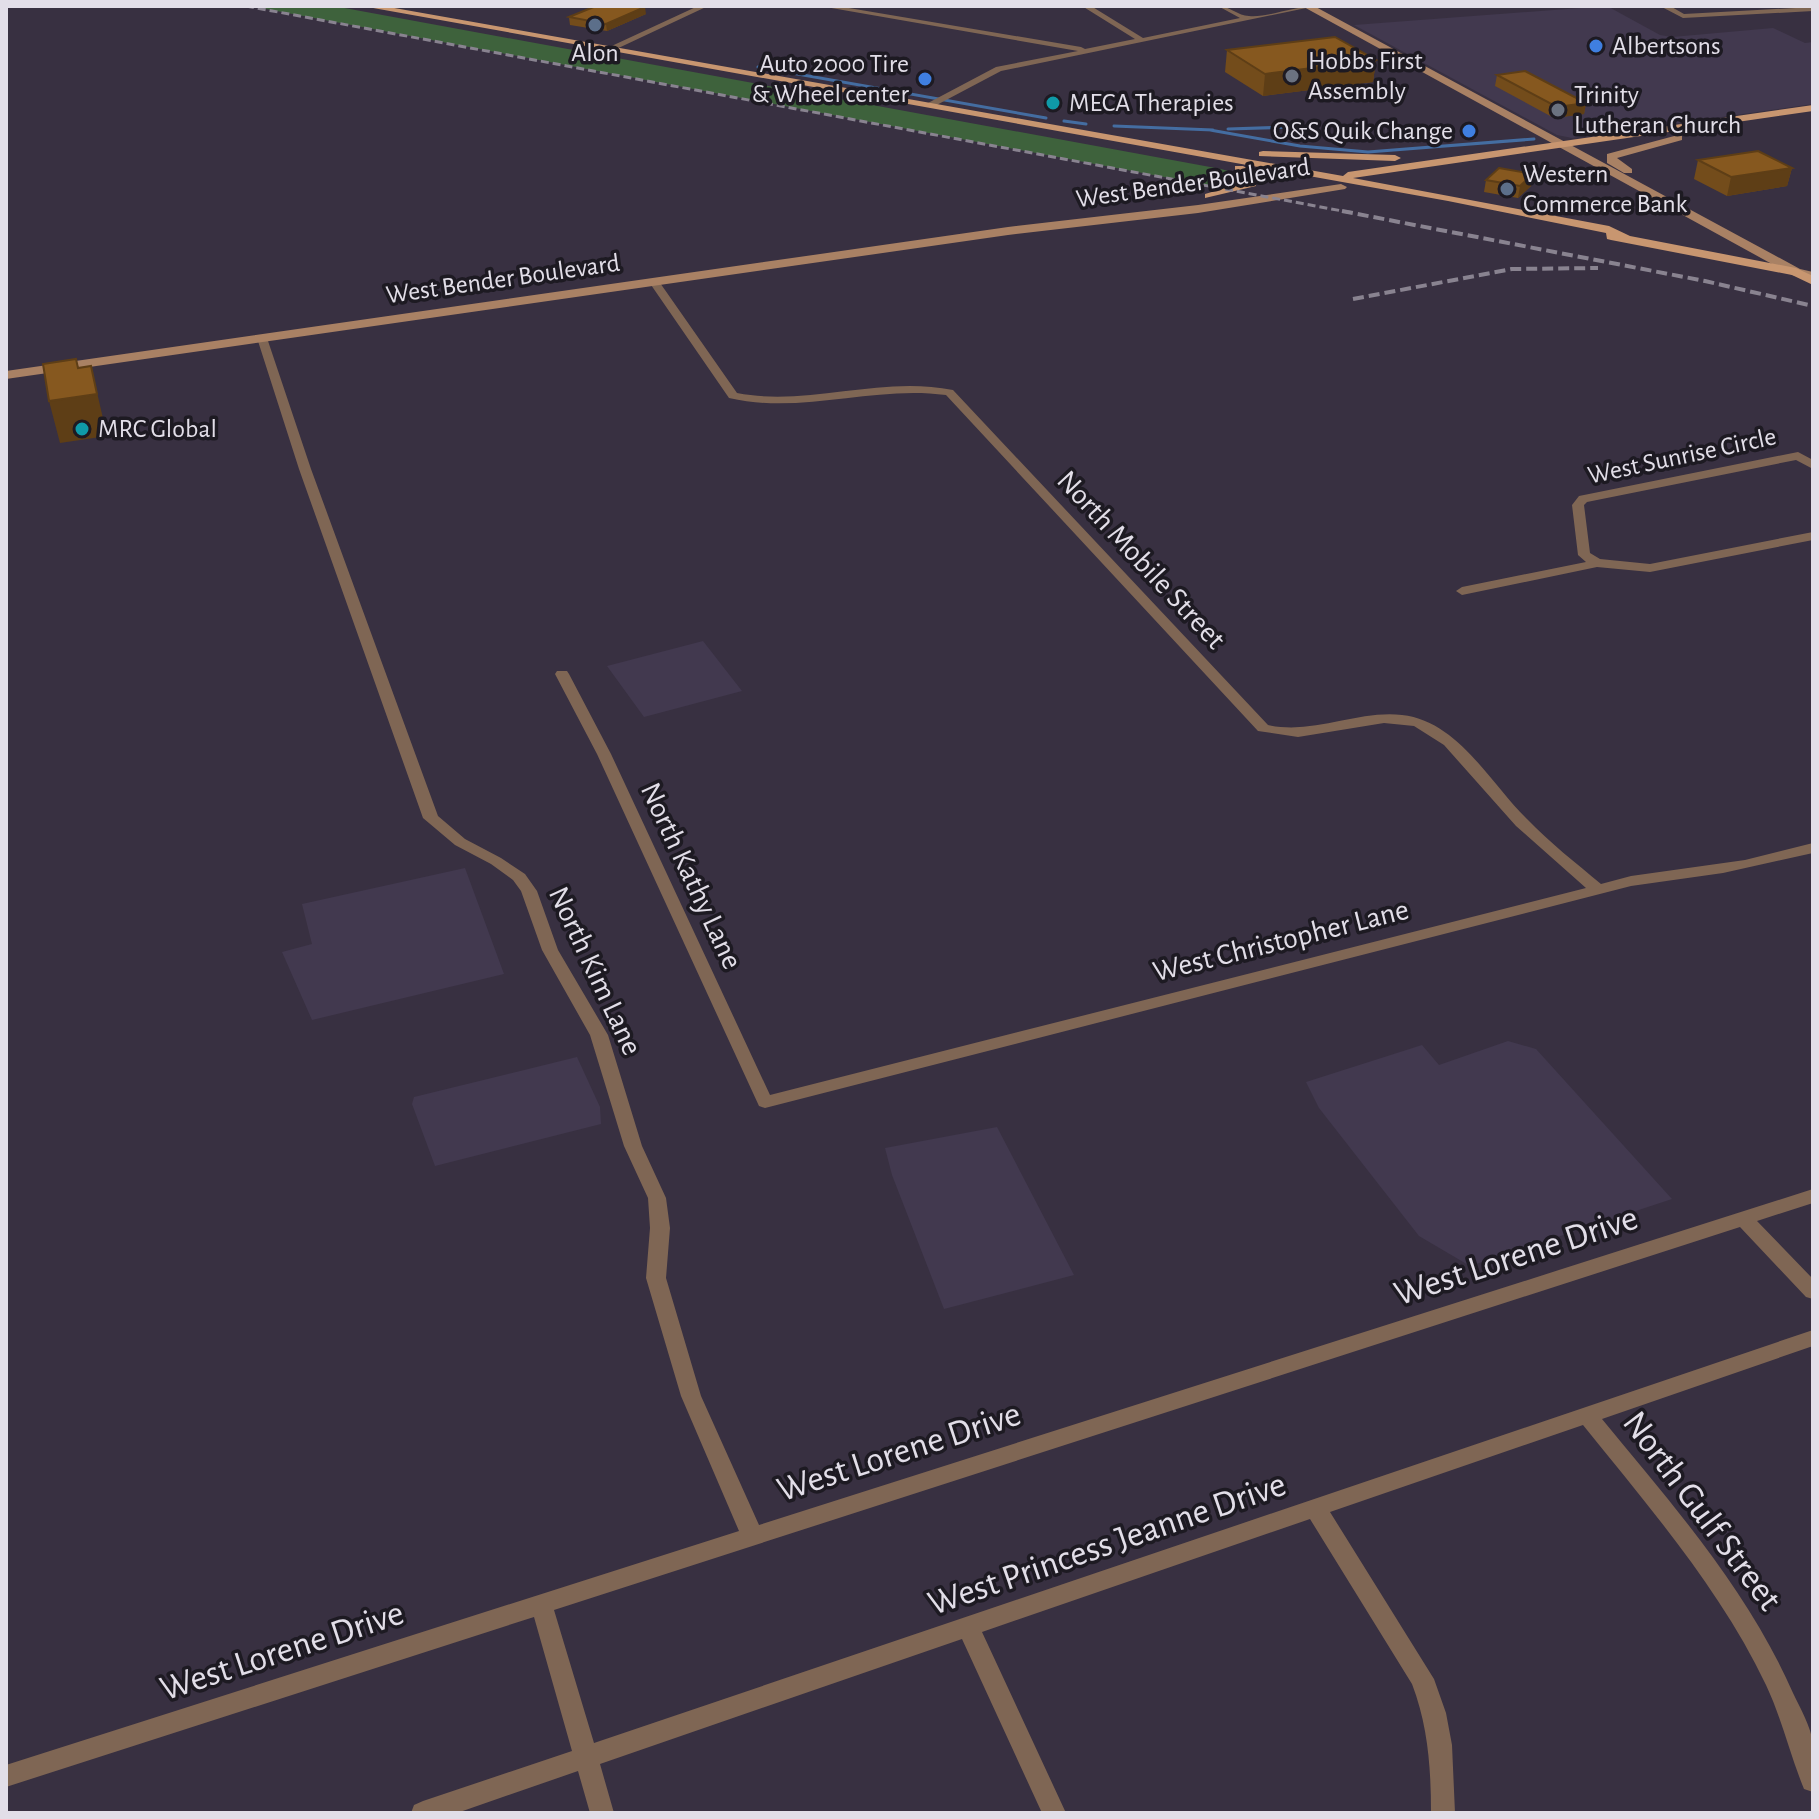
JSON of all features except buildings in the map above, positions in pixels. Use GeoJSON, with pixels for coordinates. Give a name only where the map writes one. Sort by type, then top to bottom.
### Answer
{"type":"FeatureCollection","features":[{"type":"Feature","properties":{"kind":"main road"},"geometry":{"type":"LineString","coordinates":[[367,6],[1084,133],[1706,253],[1813,278]]}},
{"type":"Feature","properties":{"kind":"main road"},"geometry":{"type":"LineString","coordinates":[[1309,6],[1796,272]]}},
{"type":"Feature","properties":{"kind":"main road"},"geometry":{"type":"LineString","coordinates":[[868,97],[882,103],[1310,181]]}},
{"type":"Feature","properties":{"kind":"main road","name":"West Bender Boulevard"},"geometry":{"type":"LineString","coordinates":[[1008,231],[1172,213],[1515,151],[1813,108]]}},
{"type":"Feature","properties":{"kind":"main road"},"geometry":{"type":"LineString","coordinates":[[1744,118],[1762,127]]}},
{"type":"Feature","properties":{"kind":"main road"},"geometry":{"type":"LineString","coordinates":[[1364,183],[1813,119]]}},
{"type":"Feature","properties":{"kind":"main road"},"geometry":{"type":"LineString","coordinates":[[1084,133],[1261,154],[1323,158],[1399,158],[1515,151]]}},
{"type":"Feature","properties":{"kind":"main road"},"geometry":{"type":"LineString","coordinates":[[1661,199],[1666,192],[1613,163],[1611,156],[1678,138]]}},
{"type":"Feature","properties":{"kind":"main road"},"geometry":{"type":"LineString","coordinates":[[1209,196],[1252,184],[1252,175],[1239,168]]}},
{"type":"Feature","properties":{"kind":"main road"},"geometry":{"type":"LineString","coordinates":[[1429,174],[1419,182],[1421,189],[1448,198]]}},
{"type":"Feature","properties":{"kind":"main road","name":"West Bender Boulevard"},"geometry":{"type":"LineString","coordinates":[[6,375],[1008,231],[1310,181],[1337,182]]}},
{"type":"Feature","properties":{"kind":"main road"},"geometry":{"type":"LineString","coordinates":[[1337,182],[1364,183],[1448,198],[1609,230],[1625,237]]}},
{"type":"Feature","properties":{"kind":"main road"},"geometry":{"type":"LineString","coordinates":[[1706,253],[1740,242],[1774,249],[1813,265]]}},
{"type":"Feature","properties":{"kind":"street"},"geometry":{"type":"LineString","coordinates":[[607,50],[704,6]]}},
{"type":"Feature","properties":{"kind":"street"},"geometry":{"type":"LineString","coordinates":[[824,6],[1091,50]]}},
{"type":"Feature","properties":{"kind":"street"},"geometry":{"type":"LineString","coordinates":[[1086,6],[1142,40]]}},
{"type":"Feature","properties":{"kind":"street"},"geometry":{"type":"LineString","coordinates":[[1222,6],[1247,19]]}},
{"type":"Feature","properties":{"kind":"street"},"geometry":{"type":"LineString","coordinates":[[931,105],[999,69],[1309,6]]}},
{"type":"Feature","properties":{"kind":"street"},"geometry":{"type":"LineString","coordinates":[[1664,6],[1683,16],[1813,9]]}},
{"type":"Feature","properties":{"kind":"street"},"geometry":{"type":"LineString","coordinates":[[888,17],[907,7]]}},
{"type":"Feature","properties":{"kind":"street","name":"North Mobile Street"},"geometry":{"type":"LineString","coordinates":[[654,282],[733,396],[772,401],[911,386],[949,392],[1263,728],[1279,733],[1320,731],[1376,720],[1404,719],[1425,726],[1455,749],[1512,814],[1564,863],[1598,889]]}},
{"type":"Feature","properties":{"kind":"street","name":"North Kim Lane"},"geometry":{"type":"LineString","coordinates":[[262,338],[305,469],[431,818],[460,842],[519,877],[529,891],[550,950],[599,1035],[633,1146],[657,1198],[660,1228],[656,1278],[691,1396],[752,1535]]}},
{"type":"Feature","properties":{"kind":"street","name":"West Sunrise Circle"},"geometry":{"type":"LineString","coordinates":[[1597,563],[1584,555],[1578,505],[1583,499],[1798,456],[1813,465]]}},
{"type":"Feature","properties":{"kind":"street"},"geometry":{"type":"LineString","coordinates":[[1462,591],[1597,563],[1650,568],[1813,536]]}},
{"type":"Feature","properties":{"kind":"street","name":"North Kathy Lane"},"geometry":{"type":"LineString","coordinates":[[562,674],[604,754],[765,1102]]}},
{"type":"Feature","properties":{"kind":"street","name":"West Christopher Lane"},"geometry":{"type":"LineString","coordinates":[[765,1102],[1631,881],[1769,861],[1813,848]]}},
{"type":"Feature","properties":{"kind":"street","name":"West Lorene Drive"},"geometry":{"type":"LineString","coordinates":[[6,1776],[1813,1196]]}},
{"type":"Feature","properties":{"kind":"street"},"geometry":{"type":"LineString","coordinates":[[1744,1219],[1813,1292]]}},
{"type":"Feature","properties":{"kind":"street","name":"West Princess Jeanne Drive"},"geometry":{"type":"LineString","coordinates":[[423,1813],[1813,1338]]}},
{"type":"Feature","properties":{"kind":"street","name":"North Gulf Street"},"geometry":{"type":"LineString","coordinates":[[1587,1415],[1689,1543],[1756,1640],[1784,1693],[1803,1741],[1813,1781]]}},
{"type":"Feature","properties":{"kind":"street"},"geometry":{"type":"LineString","coordinates":[[1315,1508],[1422,1679],[1434,1707],[1443,1749],[1443,1813]]}},
{"type":"Feature","properties":{"kind":"street"},"geometry":{"type":"LineString","coordinates":[[541,1603],[602,1813]]}},
{"type":"Feature","properties":{"kind":"street"},"geometry":{"type":"LineString","coordinates":[[968,1627],[1054,1813]]}},
{"type":"Feature","properties":{"kind":"shaded area"},"geometry":{"type":"Polygon","coordinates":[[[1607,6],[1660,35],[1672,37],[1773,28],[1805,43],[1813,42],[1813,104],[1572,138],[1557,135],[1354,25],[1607,6]]]}},
{"type":"Feature","properties":{"kind":"shaded area"},"geometry":{"type":"Polygon","coordinates":[[[703,641],[742,691],[644,717],[607,666],[703,641]]]}},
{"type":"Feature","properties":{"kind":"shaded area"},"geometry":{"type":"Polygon","coordinates":[[[465,868],[504,974],[312,1020],[282,952],[312,944],[302,904],[465,868]]]}},
{"type":"Feature","properties":{"kind":"shaded area"},"geometry":{"type":"Polygon","coordinates":[[[1508,1041],[1536,1049],[1672,1199],[1470,1266],[1419,1236],[1319,1108],[1306,1082],[1422,1045],[1439,1065],[1508,1041]]]}},
{"type":"Feature","properties":{"kind":"shaded area"},"geometry":{"type":"Polygon","coordinates":[[[577,1057],[600,1107],[601,1124],[435,1166],[412,1104],[414,1097],[577,1057]]]}},
{"type":"Feature","properties":{"kind":"shaded area"},"geometry":{"type":"Polygon","coordinates":[[[997,1127],[1074,1275],[944,1309],[892,1175],[885,1148],[997,1127]]]}},
{"type":"Feature","properties":{"kind":"green space"},"geometry":{"type":"Polygon","coordinates":[[[250,6],[339,7],[1221,169],[1239,174],[1248,182],[1228,189],[250,6]]]}},
{"type":"Feature","properties":{"kind":"waterway"},"geometry":{"type":"LineString","coordinates":[[758,67],[1046,118]]}},
{"type":"Feature","properties":{"kind":"waterway"},"geometry":{"type":"LineString","coordinates":[[1064,121],[1086,124]]}},
{"type":"Feature","properties":{"kind":"waterway"},"geometry":{"type":"LineString","coordinates":[[1114,126],[1213,130]]}},
{"type":"Feature","properties":{"kind":"waterway"},"geometry":{"type":"LineString","coordinates":[[1228,129],[1292,127]]}},
{"type":"Feature","properties":{"kind":"waterway"},"geometry":{"type":"LineString","coordinates":[[1210,130],[1300,146],[1368,152],[1534,139]]}},
{"type":"Feature","properties":{"kind":"railway"},"geometry":{"type":"LineString","coordinates":[[246,6],[1353,213]]}},
{"type":"Feature","properties":{"kind":"railway"},"geometry":{"type":"LineString","coordinates":[[1342,211],[1705,281],[1813,306]]}},
{"type":"Feature","properties":{"kind":"railway"},"geometry":{"type":"LineString","coordinates":[[1353,299],[1512,269],[1598,268]]}},
{"type":"Feature","properties":{"kind":"place","name":"Alon"},"geometry":{"type":"Point","coordinates":[595,25]}},
{"type":"Feature","properties":{"kind":"place","name":"Albertsons"},"geometry":{"type":"Point","coordinates":[1596,46]}},
{"type":"Feature","properties":{"kind":"place","name":"Hobbs First Assembly"},"geometry":{"type":"Point","coordinates":[1292,76]}},
{"type":"Feature","properties":{"kind":"place","name":"Auto 2000 Tire & Wheel center"},"geometry":{"type":"Point","coordinates":[925,79]}},
{"type":"Feature","properties":{"kind":"place","name":"MECA Therapies"},"geometry":{"type":"Point","coordinates":[1053,103]}},
{"type":"Feature","properties":{"kind":"place","name":"Trinity Lutheran Church"},"geometry":{"type":"Point","coordinates":[1558,110]}},
{"type":"Feature","properties":{"kind":"place","name":"O&S Quik Change"},"geometry":{"type":"Point","coordinates":[1469,131]}},
{"type":"Feature","properties":{"kind":"place","name":"Western Commerce Bank"},"geometry":{"type":"Point","coordinates":[1507,189]}},
{"type":"Feature","properties":{"kind":"place","name":"MRC Global"},"geometry":{"type":"Point","coordinates":[82,429]}}]}
